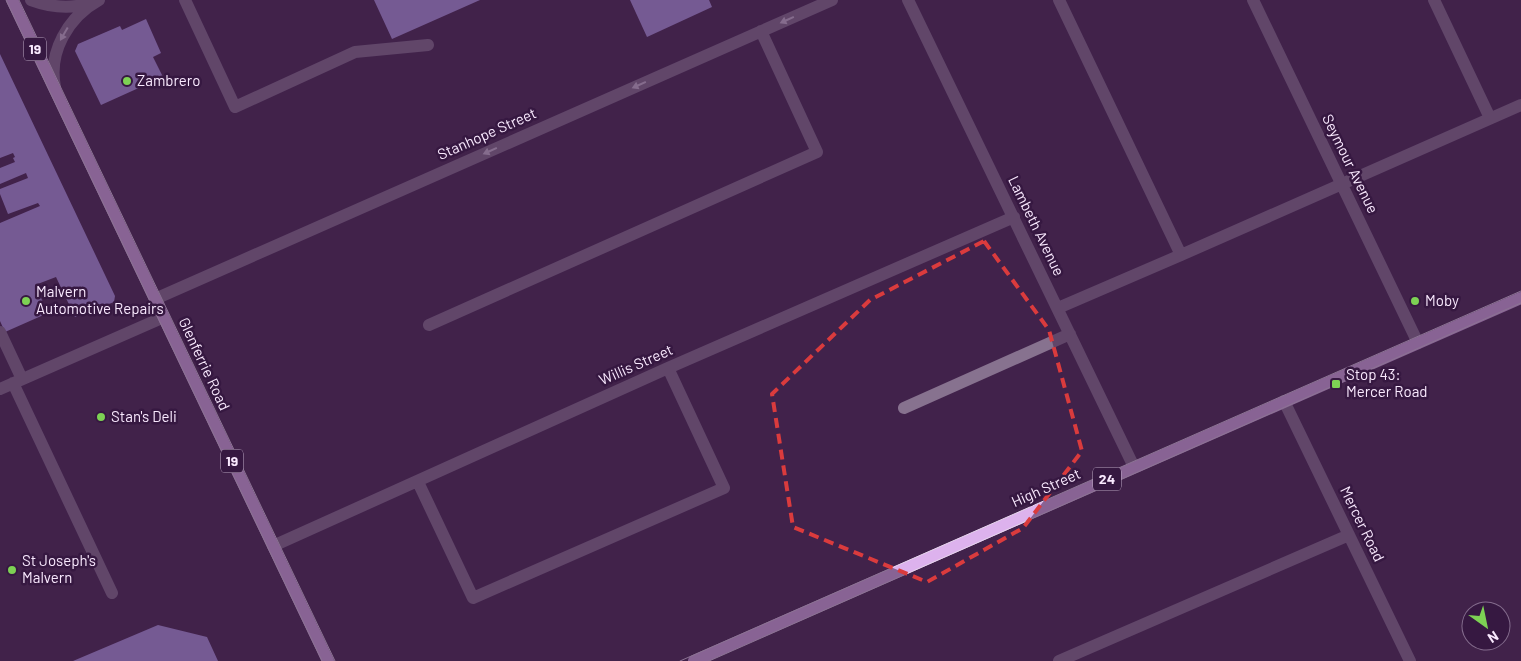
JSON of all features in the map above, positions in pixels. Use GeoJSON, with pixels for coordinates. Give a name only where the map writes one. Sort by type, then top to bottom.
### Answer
{"type":"FeatureCollection","features":[{"type":"Feature","properties":{"kind":"main road","name":"Glenferrie Road"},"geometry":{"type":"LineString","coordinates":[[12,0],[328,661]]}},
{"type":"Feature","properties":{"kind":"main road","name":"High Street"},"geometry":{"type":"LineString","coordinates":[[694,661],[1521,298]]}},
{"type":"Feature","properties":{"kind":"street"},"geometry":{"type":"LineString","coordinates":[[31,0],[40,3],[77,6],[98,0]]}},
{"type":"Feature","properties":{"kind":"street"},"geometry":{"type":"LineString","coordinates":[[56,91],[53,67],[60,41],[69,26],[81,12],[98,0]]}},
{"type":"Feature","properties":{"kind":"street"},"geometry":{"type":"LineString","coordinates":[[185,0],[235,107],[355,52],[428,45]]}},
{"type":"Feature","properties":{"kind":"street","name":"Stanhope Street"},"geometry":{"type":"LineString","coordinates":[[155,299],[832,0]]}},
{"type":"Feature","properties":{"kind":"street","name":"Lambeth Avenue"},"geometry":{"type":"LineString","coordinates":[[908,0],[1134,467]]}},
{"type":"Feature","properties":{"kind":"street"},"geometry":{"type":"LineString","coordinates":[[1059,0],[1181,255]]}},
{"type":"Feature","properties":{"kind":"street","name":"Seymour Avenue"},"geometry":{"type":"LineString","coordinates":[[1253,0],[1418,343]]}},
{"type":"Feature","properties":{"kind":"street"},"geometry":{"type":"LineString","coordinates":[[1434,0],[1490,118]]}},
{"type":"Feature","properties":{"kind":"street"},"geometry":{"type":"LineString","coordinates":[[429,325],[817,152],[760,31]]}},
{"type":"Feature","properties":{"kind":"street"},"geometry":{"type":"LineString","coordinates":[[1058,308],[1521,105]]}},
{"type":"Feature","properties":{"kind":"street","name":"Willis Street"},"geometry":{"type":"LineString","coordinates":[[273,546],[668,368],[1014,217]]}},
{"type":"Feature","properties":{"kind":"street"},"geometry":{"type":"LineString","coordinates":[[0,389],[164,317]]}},
{"type":"Feature","properties":{"kind":"street"},"geometry":{"type":"LineString","coordinates":[[0,332],[17,381],[112,593]]}},
{"type":"Feature","properties":{"kind":"street"},"geometry":{"type":"LineString","coordinates":[[904,408],[1070,334]]}},
{"type":"Feature","properties":{"kind":"street"},"geometry":{"type":"LineString","coordinates":[[418,482],[473,598],[724,488],[668,368]]}},
{"type":"Feature","properties":{"kind":"street","name":"Mercer Road"},"geometry":{"type":"LineString","coordinates":[[1284,401],[1410,661]]}},
{"type":"Feature","properties":{"kind":"street"},"geometry":{"type":"LineString","coordinates":[[1059,661],[1349,535]]}},
{"type":"Feature","properties":{"kind":"highlighted area"},"geometry":{"type":"Polygon","coordinates":[[[984,241],[1049,330],[1082,451],[1023,528],[927,582],[793,527],[772,394],[870,300],[984,241]]]}},
{"type":"Feature","properties":{"kind":"building"},"geometry":{"type":"Polygon","coordinates":[[[374,0],[480,0],[392,39],[374,0]]]}},
{"type":"Feature","properties":{"kind":"building"},"geometry":{"type":"Polygon","coordinates":[[[630,0],[709,0],[712,7],[647,37],[630,0]]]}},
{"type":"Feature","properties":{"kind":"building"},"geometry":{"type":"Polygon","coordinates":[[[146,19],[161,53],[153,57],[163,77],[101,105],[75,51],[78,44],[120,26],[122,30],[146,19]]]}},
{"type":"Feature","properties":{"kind":"building"},"geometry":{"type":"Polygon","coordinates":[[[0,54],[115,296],[114,302],[75,317],[56,277],[35,285],[48,313],[5,332],[0,321],[0,223],[40,206],[38,203],[8,214],[0,194],[0,189],[28,178],[26,173],[0,184],[0,168],[15,162],[13,158],[15,157],[13,153],[0,158],[0,54]]]}},
{"type":"Feature","properties":{"kind":"building"},"geometry":{"type":"Polygon","coordinates":[[[158,625],[207,637],[218,661],[73,661],[158,625]]]}},
{"type":"Feature","properties":{"kind":"tram line"},"geometry":{"type":"LineString","coordinates":[[6,0],[322,661]]}},
{"type":"Feature","properties":{"kind":"tram line"},"geometry":{"type":"LineString","coordinates":[[19,0],[335,661]]}},
{"type":"Feature","properties":{"kind":"tram line"},"geometry":{"type":"LineString","coordinates":[[680,661],[1521,291]]}},
{"type":"Feature","properties":{"kind":"tram line"},"geometry":{"type":"LineString","coordinates":[[709,661],[1521,303]]}},
{"type":"Feature","properties":{"kind":"place","name":"Zambrero"},"geometry":{"type":"Point","coordinates":[127,81]}},
{"type":"Feature","properties":{"kind":"place","name":"Malvern Automotive Repairs"},"geometry":{"type":"Point","coordinates":[26,301]}},
{"type":"Feature","properties":{"kind":"place","name":"Moby"},"geometry":{"type":"Point","coordinates":[1415,301]}},
{"type":"Feature","properties":{"kind":"place","name":"Stop 43: Mercer Road"},"geometry":{"type":"Point","coordinates":[1336,384]}},
{"type":"Feature","properties":{"kind":"place","name":"Stan's Deli"},"geometry":{"type":"Point","coordinates":[101,417]}},
{"type":"Feature","properties":{"kind":"place","name":"St Joseph's Malvern"},"geometry":{"type":"Point","coordinates":[12,570]}}]}
